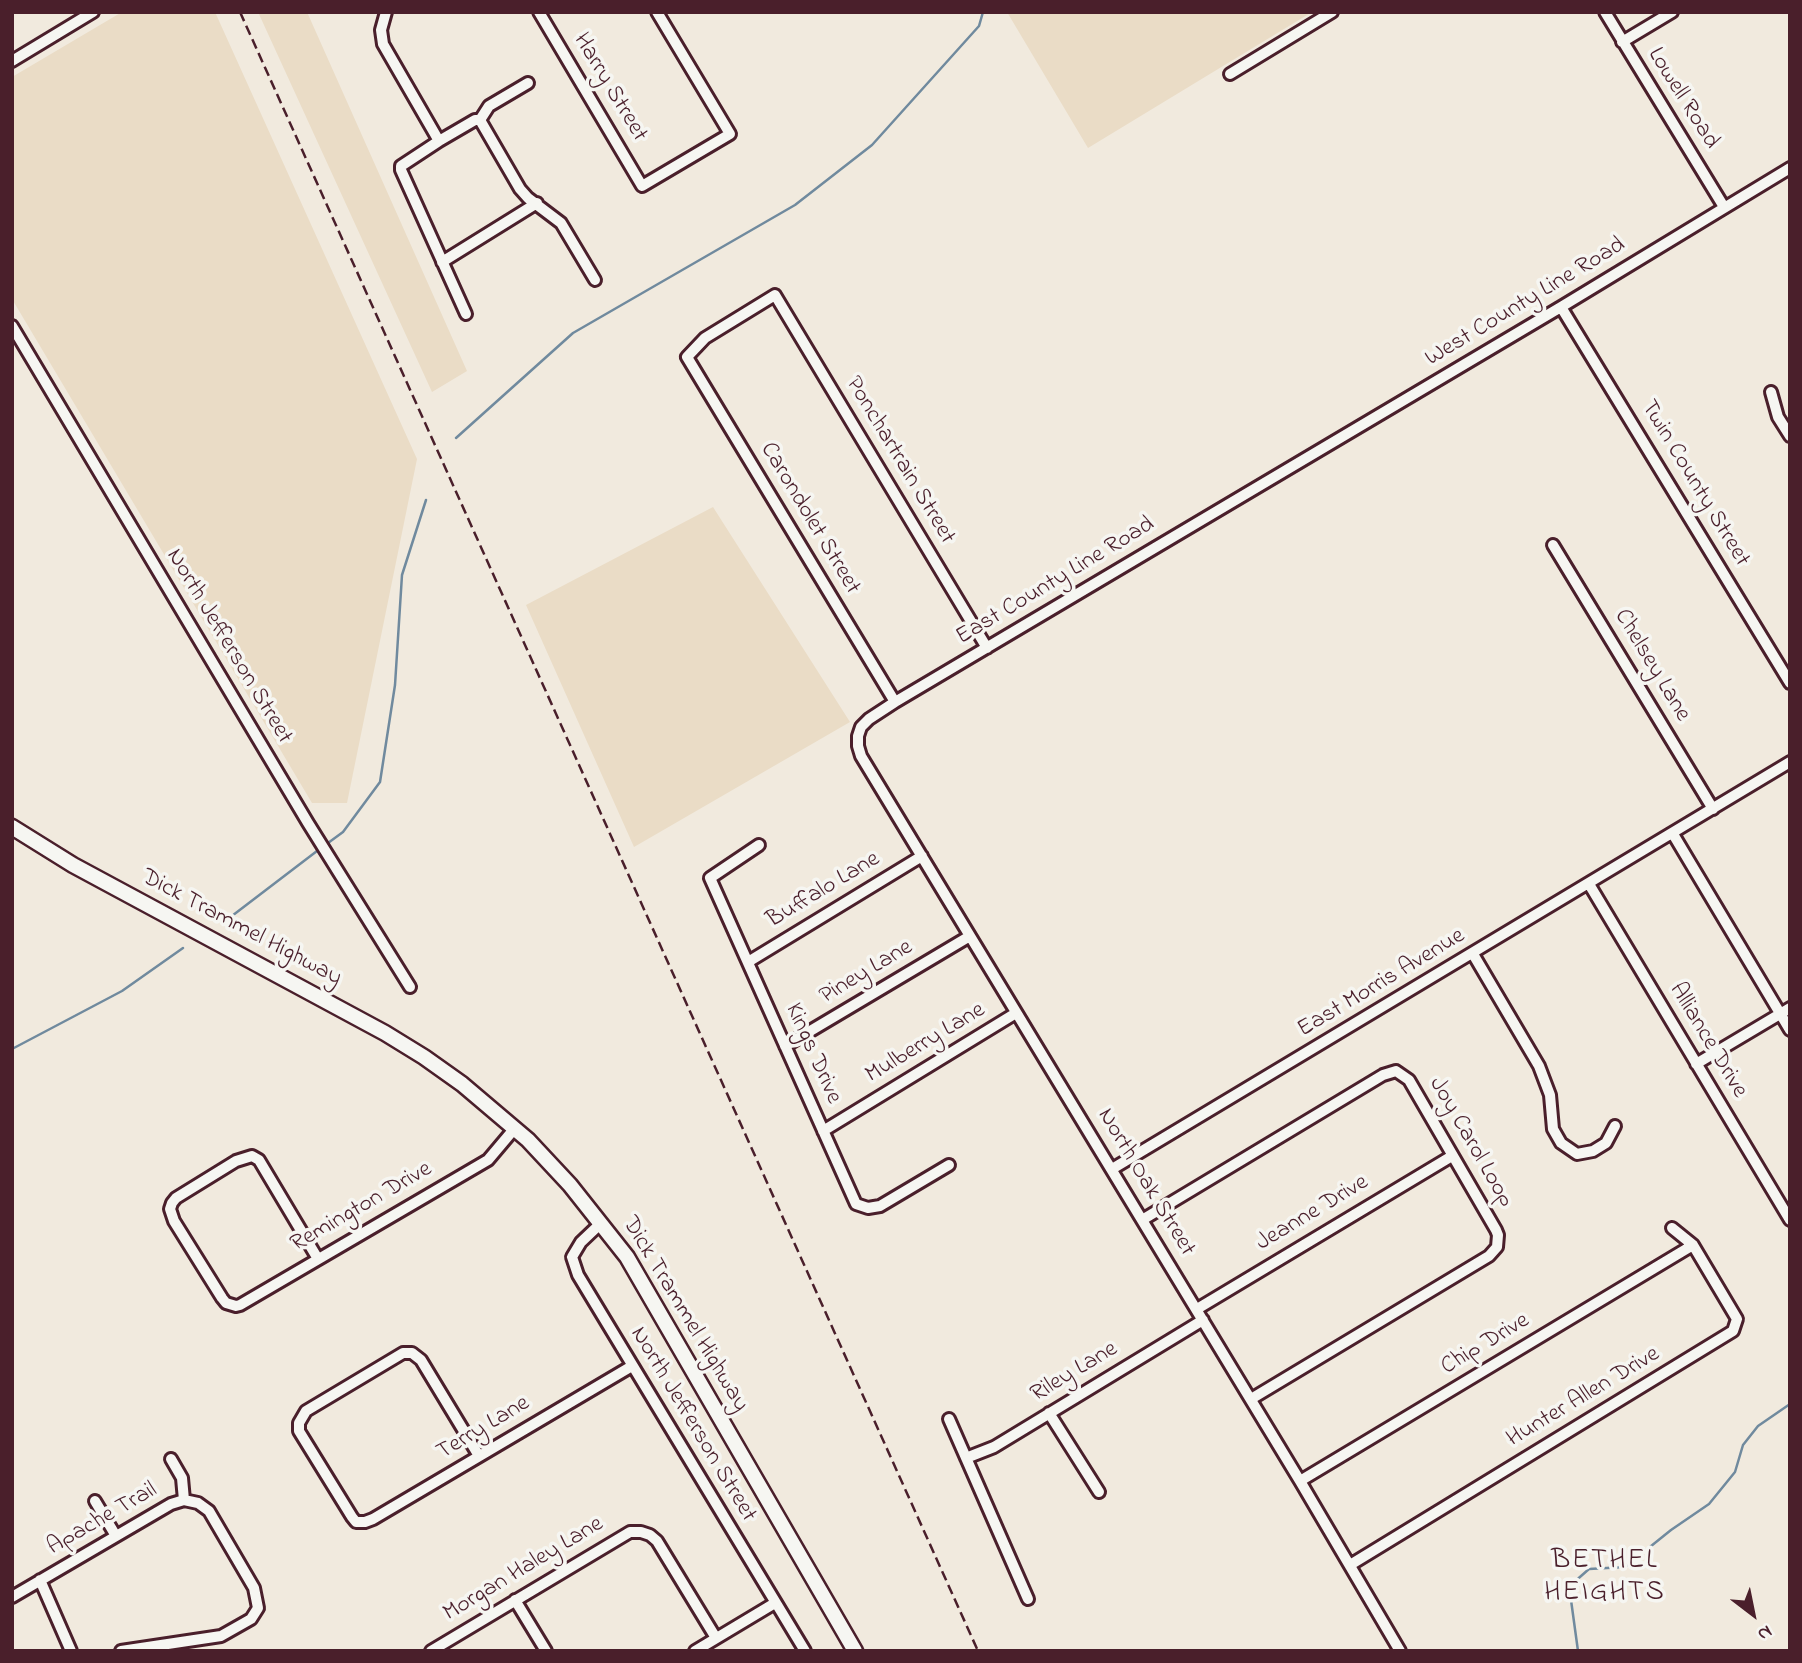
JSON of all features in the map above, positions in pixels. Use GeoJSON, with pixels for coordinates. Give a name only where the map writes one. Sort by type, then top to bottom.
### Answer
{"type":"FeatureCollection","features":[{"type":"Feature","properties":{"kind":"main road","name":"Dick Trammel Highway"},"geometry":{"type":"LineString","coordinates":[[12,827],[73,865],[385,1033],[462,1084],[515,1128],[557,1170],[601,1223],[643,1284],[855,1651]]}},
{"type":"Feature","properties":{"kind":"street"},"geometry":{"type":"LineString","coordinates":[[12,61],[93,12]]}},
{"type":"Feature","properties":{"kind":"street"},"geometry":{"type":"LineString","coordinates":[[386,12],[381,30],[383,44],[439,141]]}},
{"type":"Feature","properties":{"kind":"street","name":"Harry Street"},"geometry":{"type":"LineString","coordinates":[[539,12],[642,186],[730,134],[657,12]]}},
{"type":"Feature","properties":{"kind":"street"},"geometry":{"type":"LineString","coordinates":[[1230,74],[1332,12]]}},
{"type":"Feature","properties":{"kind":"street","name":"Lowell Road"},"geometry":{"type":"LineString","coordinates":[[1605,12],[1724,207]]}},
{"type":"Feature","properties":{"kind":"street"},"geometry":{"type":"LineString","coordinates":[[1622,42],[1672,12]]}},
{"type":"Feature","properties":{"kind":"street"},"geometry":{"type":"LineString","coordinates":[[480,120],[489,106],[528,83]]}},
{"type":"Feature","properties":{"kind":"street"},"geometry":{"type":"LineString","coordinates":[[466,314],[401,168],[406,160],[475,120],[480,120]]}},
{"type":"Feature","properties":{"kind":"street"},"geometry":{"type":"LineString","coordinates":[[480,120],[520,189],[561,223],[595,280]]}},
{"type":"Feature","properties":{"kind":"street","name":"West County Line Road"},"geometry":{"type":"LineString","coordinates":[[1284,472],[1790,168]]}},
{"type":"Feature","properties":{"kind":"street"},"geometry":{"type":"LineString","coordinates":[[442,262],[537,203]]}},
{"type":"Feature","properties":{"kind":"street","name":"Carondolet Street"},"geometry":{"type":"LineString","coordinates":[[775,295],[705,338],[687,357],[895,702]]}},
{"type":"Feature","properties":{"kind":"street","name":"Ponchartrain Street"},"geometry":{"type":"LineString","coordinates":[[775,295],[987,648]]}},
{"type":"Feature","properties":{"kind":"street","name":"Twin County Street"},"geometry":{"type":"LineString","coordinates":[[1561,307],[1790,683]]}},
{"type":"Feature","properties":{"kind":"street","name":"North Jefferson Street"},"geometry":{"type":"LineString","coordinates":[[12,326],[308,823],[410,987]]}},
{"type":"Feature","properties":{"kind":"street"},"geometry":{"type":"LineString","coordinates":[[1771,392],[1778,417],[1790,436]]}},
{"type":"Feature","properties":{"kind":"street","name":"East County Line Road"},"geometry":{"type":"LineString","coordinates":[[858,736],[861,727],[869,719],[895,702],[1284,472]]}},
{"type":"Feature","properties":{"kind":"street","name":"Chelsey Lane"},"geometry":{"type":"LineString","coordinates":[[1553,545],[1713,808]]}},
{"type":"Feature","properties":{"kind":"street","name":"North Oak Street"},"geometry":{"type":"LineString","coordinates":[[858,736],[862,756],[1197,1309],[1400,1651]]}},
{"type":"Feature","properties":{"kind":"street","name":"East Morris Avenue"},"geometry":{"type":"LineString","coordinates":[[1112,1169],[1790,762]]}},
{"type":"Feature","properties":{"kind":"street"},"geometry":{"type":"LineString","coordinates":[[1673,834],[1785,1011],[1790,1030]]}},
{"type":"Feature","properties":{"kind":"street","name":"Kings Drive"},"geometry":{"type":"LineString","coordinates":[[758,845],[710,878],[856,1204],[868,1208],[880,1206],[949,1165]]}},
{"type":"Feature","properties":{"kind":"street","name":"Buffalo Lane"},"geometry":{"type":"LineString","coordinates":[[748,961],[922,856]]}},
{"type":"Feature","properties":{"kind":"street","name":"Alliance Drive"},"geometry":{"type":"LineString","coordinates":[[1589,884],[1790,1220]]}},
{"type":"Feature","properties":{"kind":"street","name":"Piney Lane"},"geometry":{"type":"LineString","coordinates":[[785,1046],[970,936]]}},
{"type":"Feature","properties":{"kind":"street"},"geometry":{"type":"LineString","coordinates":[[1473,954],[1539,1066],[1550,1095],[1553,1129],[1560,1143],[1577,1154],[1593,1151],[1606,1143],[1615,1126]]}},
{"type":"Feature","properties":{"kind":"street"},"geometry":{"type":"LineString","coordinates":[[1696,1064],[1785,1011]]}},
{"type":"Feature","properties":{"kind":"street","name":"Mulberry Lane"},"geometry":{"type":"LineString","coordinates":[[823,1131],[1016,1013]]}},
{"type":"Feature","properties":{"kind":"street","name":"Joy Carol Loop"},"geometry":{"type":"LineString","coordinates":[[1142,1220],[1383,1075],[1396,1071],[1409,1080],[1496,1230],[1499,1241],[1494,1252],[1251,1399]]}},
{"type":"Feature","properties":{"kind":"street","name":"Remington Drive"},"geometry":{"type":"LineString","coordinates":[[318,1259],[259,1160],[252,1156],[244,1157],[176,1198],[170,1209],[174,1221],[222,1298],[231,1305],[240,1305],[488,1160],[515,1128]]}},
{"type":"Feature","properties":{"kind":"street","name":"Jeanne Drive"},"geometry":{"type":"LineString","coordinates":[[1197,1309],[1452,1156]]}},
{"type":"Feature","properties":{"kind":"street","name":"North Jefferson Street"},"geometry":{"type":"LineString","coordinates":[[601,1223],[581,1242],[572,1257],[573,1265],[805,1651]]}},
{"type":"Feature","properties":{"kind":"street","name":"Hunter Allen Drive"},"geometry":{"type":"LineString","coordinates":[[1350,1565],[1733,1331],[1737,1319],[1693,1245],[1672,1228]]}},
{"type":"Feature","properties":{"kind":"street","name":"Chip Drive"},"geometry":{"type":"LineString","coordinates":[[1300,1481],[1693,1245]]}},
{"type":"Feature","properties":{"kind":"street","name":"Riley Lane"},"geometry":{"type":"LineString","coordinates":[[966,1458],[994,1447],[1203,1320]]}},
{"type":"Feature","properties":{"kind":"street","name":"Terry Lane"},"geometry":{"type":"LineString","coordinates":[[479,1456],[421,1360],[412,1353],[403,1353],[306,1411],[299,1423],[299,1431],[348,1511],[356,1521],[373,1519],[632,1366]]}},
{"type":"Feature","properties":{"kind":"street"},"geometry":{"type":"LineString","coordinates":[[1049,1413],[1098,1492]]}},
{"type":"Feature","properties":{"kind":"street"},"geometry":{"type":"LineString","coordinates":[[949,1419],[1028,1599]]}},
{"type":"Feature","properties":{"kind":"street"},"geometry":{"type":"LineString","coordinates":[[171,1459],[182,1478],[184,1500]]}},
{"type":"Feature","properties":{"kind":"street","name":"Apache Trail"},"geometry":{"type":"LineString","coordinates":[[12,1597],[171,1504],[184,1500],[198,1503],[209,1511],[254,1588],[258,1608],[251,1619],[231,1632],[191,1646],[121,1651]]}},
{"type":"Feature","properties":{"kind":"street"},"geometry":{"type":"LineString","coordinates":[[94,1501],[116,1536]]}},
{"type":"Feature","properties":{"kind":"street","name":"Morgan Haley Lane"},"geometry":{"type":"LineString","coordinates":[[431,1651],[630,1532],[650,1535],[657,1541],[716,1638]]}},
{"type":"Feature","properties":{"kind":"street"},"geometry":{"type":"LineString","coordinates":[[40,1580],[71,1651]]}},
{"type":"Feature","properties":{"kind":"street"},"geometry":{"type":"LineString","coordinates":[[515,1600],[546,1651]]}},
{"type":"Feature","properties":{"kind":"street"},"geometry":{"type":"LineString","coordinates":[[695,1651],[775,1603]]}},
{"type":"Feature","properties":{"kind":"shaded area"},"geometry":{"type":"Polygon","coordinates":[[[122,12],[215,12],[417,459],[347,803],[312,803],[12,299],[12,77],[122,12]]]}},
{"type":"Feature","properties":{"kind":"shaded area"},"geometry":{"type":"Polygon","coordinates":[[[258,12],[307,12],[467,371],[432,392],[258,12]]]}},
{"type":"Feature","properties":{"kind":"shaded area"},"geometry":{"type":"Polygon","coordinates":[[[1007,12],[1312,12],[1088,148],[1007,12]]]}},
{"type":"Feature","properties":{"kind":"shaded area"},"geometry":{"type":"Polygon","coordinates":[[[713,507],[850,722],[634,847],[526,605],[713,507]]]}},
{"type":"Feature","properties":{"kind":"waterway"},"geometry":{"type":"LineString","coordinates":[[456,438],[573,333],[795,205],[872,145],[979,26],[983,12]]}},
{"type":"Feature","properties":{"kind":"waterway"},"geometry":{"type":"LineString","coordinates":[[328,843],[343,832],[380,782],[395,685],[402,575],[426,500]]}},
{"type":"Feature","properties":{"kind":"waterway"},"geometry":{"type":"LineString","coordinates":[[224,922],[317,851]]}},
{"type":"Feature","properties":{"kind":"waterway"},"geometry":{"type":"LineString","coordinates":[[12,1049],[122,991],[183,948]]}},
{"type":"Feature","properties":{"kind":"waterway"},"geometry":{"type":"LineString","coordinates":[[1578,1651],[1571,1600],[1572,1584],[1589,1569],[1625,1567],[1709,1504],[1735,1472],[1743,1445],[1758,1426],[1790,1404]]}},
{"type":"Feature","properties":{"kind":"railway"},"geometry":{"type":"LineString","coordinates":[[240,12],[978,1651]]}},
{"type":"Feature","properties":{"kind":"district","name":"BETHEL HEIGHTS"},"geometry":{"type":"Point","coordinates":[1605,1578]}}]}
